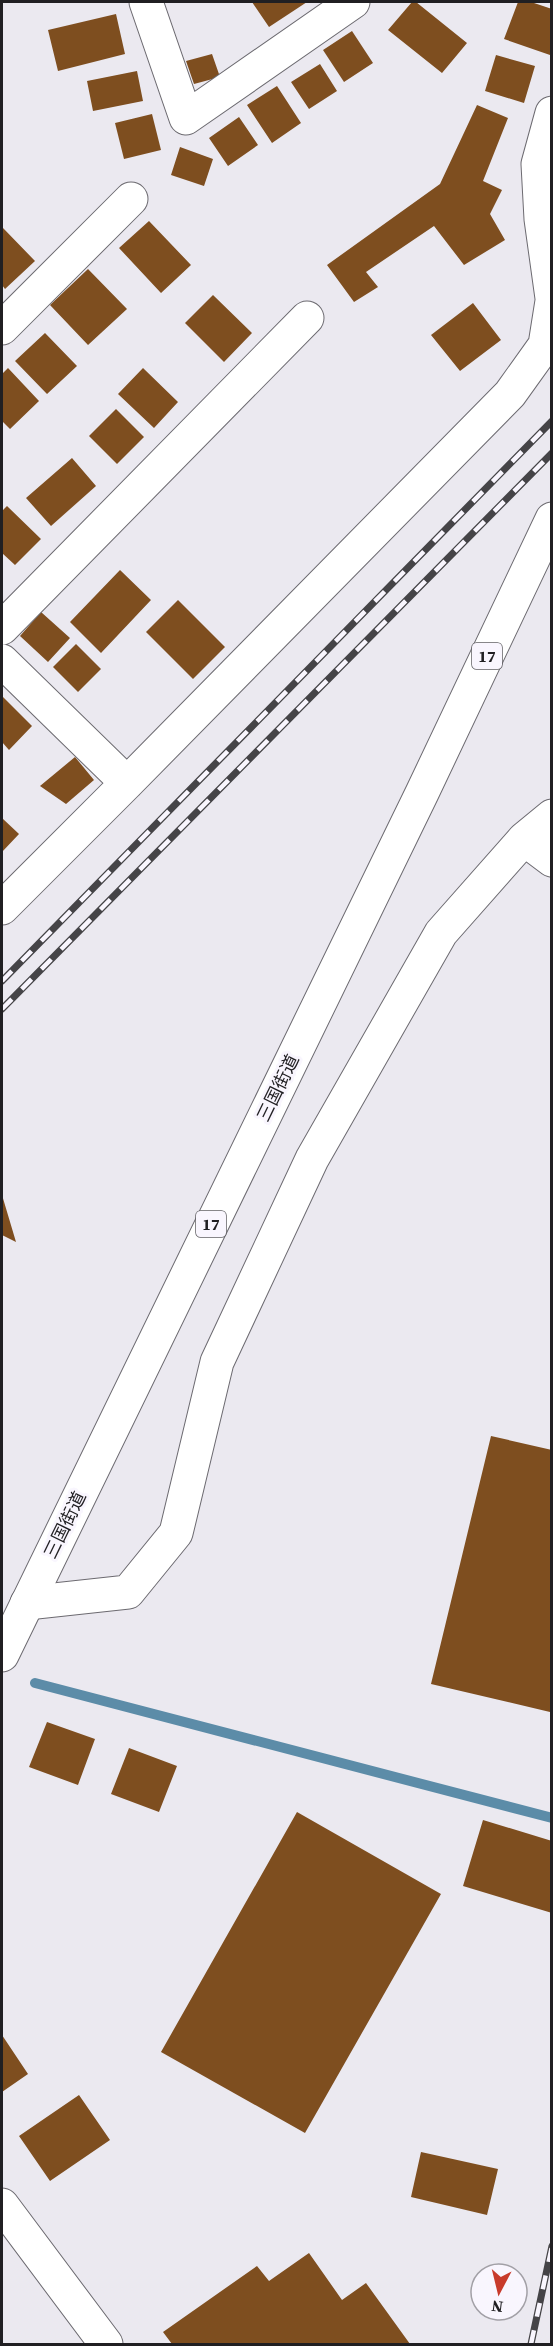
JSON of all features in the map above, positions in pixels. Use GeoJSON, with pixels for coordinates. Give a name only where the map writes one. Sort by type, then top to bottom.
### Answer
{"type":"FeatureCollection","features":[{"type":"Feature","properties":{"kind":"main road"},"geometry":{"type":"LineString","coordinates":[[146,2],[186,118],[353,2]]}},
{"type":"Feature","properties":{"kind":"main road"},"geometry":{"type":"LineString","coordinates":[[2,908],[510,394],[545,345],[552,300],[541,219],[538,165],[552,113]]}},
{"type":"Feature","properties":{"kind":"main road"},"geometry":{"type":"LineString","coordinates":[[2,328],[131,199]]}},
{"type":"Feature","properties":{"kind":"main road"},"geometry":{"type":"LineString","coordinates":[[2,628],[307,318]]}},
{"type":"Feature","properties":{"kind":"main road","name":"三国街道"},"geometry":{"type":"LineString","coordinates":[[2,1655],[422,793],[552,519]]}},
{"type":"Feature","properties":{"kind":"main road"},"geometry":{"type":"LineString","coordinates":[[2,661],[127,783]]}},
{"type":"Feature","properties":{"kind":"main road"},"geometry":{"type":"LineString","coordinates":[[27,1603],[128,1592],[176,1533],[218,1362],[312,1159],[441,933],[524,839],[552,816]]}},
{"type":"Feature","properties":{"kind":"main road"},"geometry":{"type":"LineString","coordinates":[[524,839],[552,860]]}},
{"type":"Feature","properties":{"kind":"main road"},"geometry":{"type":"LineString","coordinates":[[2,2205],[106,2344]]}},
{"type":"Feature","properties":{"kind":"building"},"geometry":{"type":"Polygon","coordinates":[[[252,2],[307,2],[269,27],[252,2]]]}},
{"type":"Feature","properties":{"kind":"building"},"geometry":{"type":"Polygon","coordinates":[[[412,2],[416,2],[467,43],[442,73],[388,30],[412,2]]]}},
{"type":"Feature","properties":{"kind":"building"},"geometry":{"type":"Polygon","coordinates":[[[518,2],[531,2],[552,9],[550,55],[504,39],[518,2]]]}},
{"type":"Feature","properties":{"kind":"building"},"geometry":{"type":"Polygon","coordinates":[[[116,14],[125,54],[58,71],[48,30],[116,14]]]}},
{"type":"Feature","properties":{"kind":"building"},"geometry":{"type":"Polygon","coordinates":[[[352,31],[373,63],[344,82],[323,50],[352,31]]]}},
{"type":"Feature","properties":{"kind":"building"},"geometry":{"type":"Polygon","coordinates":[[[212,54],[220,77],[194,84],[186,61],[212,54]]]}},
{"type":"Feature","properties":{"kind":"building"},"geometry":{"type":"Polygon","coordinates":[[[496,55],[535,66],[524,103],[485,91],[496,55]]]}},
{"type":"Feature","properties":{"kind":"building"},"geometry":{"type":"Polygon","coordinates":[[[320,64],[337,91],[309,109],[291,82],[320,64]]]}},
{"type":"Feature","properties":{"kind":"building"},"geometry":{"type":"Polygon","coordinates":[[[137,71],[143,101],[93,111],[87,81],[137,71]]]}},
{"type":"Feature","properties":{"kind":"building"},"geometry":{"type":"Polygon","coordinates":[[[277,86],[301,123],[272,143],[247,105],[277,86]]]}},
{"type":"Feature","properties":{"kind":"building"},"geometry":{"type":"Polygon","coordinates":[[[477,105],[508,118],[483,181],[502,190],[490,214],[505,240],[464,265],[434,226],[366,272],[378,287],[354,302],[327,265],[440,184],[477,105]]]}},
{"type":"Feature","properties":{"kind":"building"},"geometry":{"type":"Polygon","coordinates":[[[152,114],[161,150],[124,159],[115,123],[152,114]]]}},
{"type":"Feature","properties":{"kind":"building"},"geometry":{"type":"Polygon","coordinates":[[[239,117],[258,145],[228,166],[209,138],[239,117]]]}},
{"type":"Feature","properties":{"kind":"building"},"geometry":{"type":"Polygon","coordinates":[[[180,147],[213,159],[204,186],[171,175],[180,147]]]}},
{"type":"Feature","properties":{"kind":"building"},"geometry":{"type":"Polygon","coordinates":[[[149,221],[191,265],[161,293],[119,248],[149,221]]]}},
{"type":"Feature","properties":{"kind":"building"},"geometry":{"type":"Polygon","coordinates":[[[3,228],[35,261],[5,289],[2,285],[3,228]]]}},
{"type":"Feature","properties":{"kind":"building"},"geometry":{"type":"Polygon","coordinates":[[[88,269],[127,309],[88,345],[50,305],[88,269]]]}},
{"type":"Feature","properties":{"kind":"building"},"geometry":{"type":"Polygon","coordinates":[[[213,295],[252,333],[224,362],[185,323],[213,295]]]}},
{"type":"Feature","properties":{"kind":"building"},"geometry":{"type":"Polygon","coordinates":[[[473,303],[501,340],[460,371],[431,335],[473,303]]]}},
{"type":"Feature","properties":{"kind":"building"},"geometry":{"type":"Polygon","coordinates":[[[45,333],[77,366],[47,394],[15,361],[45,333]]]}},
{"type":"Feature","properties":{"kind":"building"},"geometry":{"type":"Polygon","coordinates":[[[8,368],[39,401],[10,429],[2,421],[2,374],[8,368]]]}},
{"type":"Feature","properties":{"kind":"building"},"geometry":{"type":"Polygon","coordinates":[[[143,368],[178,402],[154,428],[118,394],[143,368]]]}},
{"type":"Feature","properties":{"kind":"building"},"geometry":{"type":"Polygon","coordinates":[[[116,409],[144,437],[117,464],[89,436],[116,409]]]}},
{"type":"Feature","properties":{"kind":"building"},"geometry":{"type":"Polygon","coordinates":[[[72,458],[96,486],[51,526],[26,498],[72,458]]]}},
{"type":"Feature","properties":{"kind":"building"},"geometry":{"type":"Polygon","coordinates":[[[7,506],[41,539],[15,565],[2,553],[2,511],[7,506]]]}},
{"type":"Feature","properties":{"kind":"building"},"geometry":{"type":"Polygon","coordinates":[[[120,570],[151,600],[101,653],[70,622],[120,570]]]}},
{"type":"Feature","properties":{"kind":"building"},"geometry":{"type":"Polygon","coordinates":[[[178,600],[225,647],[193,679],[146,632],[178,600]]]}},
{"type":"Feature","properties":{"kind":"building"},"geometry":{"type":"Polygon","coordinates":[[[41,612],[70,638],[48,662],[20,636],[41,612]]]}},
{"type":"Feature","properties":{"kind":"building"},"geometry":{"type":"Polygon","coordinates":[[[76,644],[101,669],[78,692],[53,667],[76,644]]]}},
{"type":"Feature","properties":{"kind":"building"},"geometry":{"type":"Polygon","coordinates":[[[2,696],[32,726],[9,750],[2,742],[2,696]]]}},
{"type":"Feature","properties":{"kind":"building"},"geometry":{"type":"Polygon","coordinates":[[[75,757],[94,780],[66,804],[40,786],[75,757]]]}},
{"type":"Feature","properties":{"kind":"building"},"geometry":{"type":"Polygon","coordinates":[[[2,818],[19,834],[2,852],[2,818]]]}},
{"type":"Feature","properties":{"kind":"building"},"geometry":{"type":"Polygon","coordinates":[[[2,1195],[16,1242],[2,1235],[2,1195]]]}},
{"type":"Feature","properties":{"kind":"building"},"geometry":{"type":"Polygon","coordinates":[[[491,1436],[552,1450],[552,1704],[550,1712],[431,1684],[491,1436]]]}},
{"type":"Feature","properties":{"kind":"building"},"geometry":{"type":"Polygon","coordinates":[[[47,1722],[95,1739],[78,1785],[29,1767],[47,1722]]]}},
{"type":"Feature","properties":{"kind":"building"},"geometry":{"type":"Polygon","coordinates":[[[129,1748],[177,1766],[159,1812],[111,1794],[129,1748]]]}},
{"type":"Feature","properties":{"kind":"building"},"geometry":{"type":"Polygon","coordinates":[[[297,1812],[441,1894],[305,2133],[161,2052],[297,1812]]]}},
{"type":"Feature","properties":{"kind":"building"},"geometry":{"type":"Polygon","coordinates":[[[483,1820],[552,1841],[552,1913],[463,1886],[483,1820]]]}},
{"type":"Feature","properties":{"kind":"building"},"geometry":{"type":"Polygon","coordinates":[[[2,2035],[28,2074],[2,2092],[2,2035]]]}},
{"type":"Feature","properties":{"kind":"building"},"geometry":{"type":"Polygon","coordinates":[[[79,2095],[110,2140],[50,2181],[19,2136],[79,2095]]]}},
{"type":"Feature","properties":{"kind":"building"},"geometry":{"type":"Polygon","coordinates":[[[421,2152],[498,2169],[487,2215],[411,2197],[421,2152]]]}},
{"type":"Feature","properties":{"kind":"building"},"geometry":{"type":"Polygon","coordinates":[[[309,2253],[342,2300],[366,2283],[410,2344],[172,2344],[163,2332],[257,2266],[269,2281],[309,2253]]]}},
{"type":"Feature","properties":{"kind":"waterway"},"geometry":{"type":"LineString","coordinates":[[35,1683],[552,1818]]}},
{"type":"Feature","properties":{"kind":"railway"},"geometry":{"type":"LineString","coordinates":[[2,981],[552,421]]}},
{"type":"Feature","properties":{"kind":"railway"},"geometry":{"type":"LineString","coordinates":[[2,1009],[552,453]]}},
{"type":"Feature","properties":{"kind":"railway"},"geometry":{"type":"LineString","coordinates":[[531,2344],[552,2246]]}}]}
